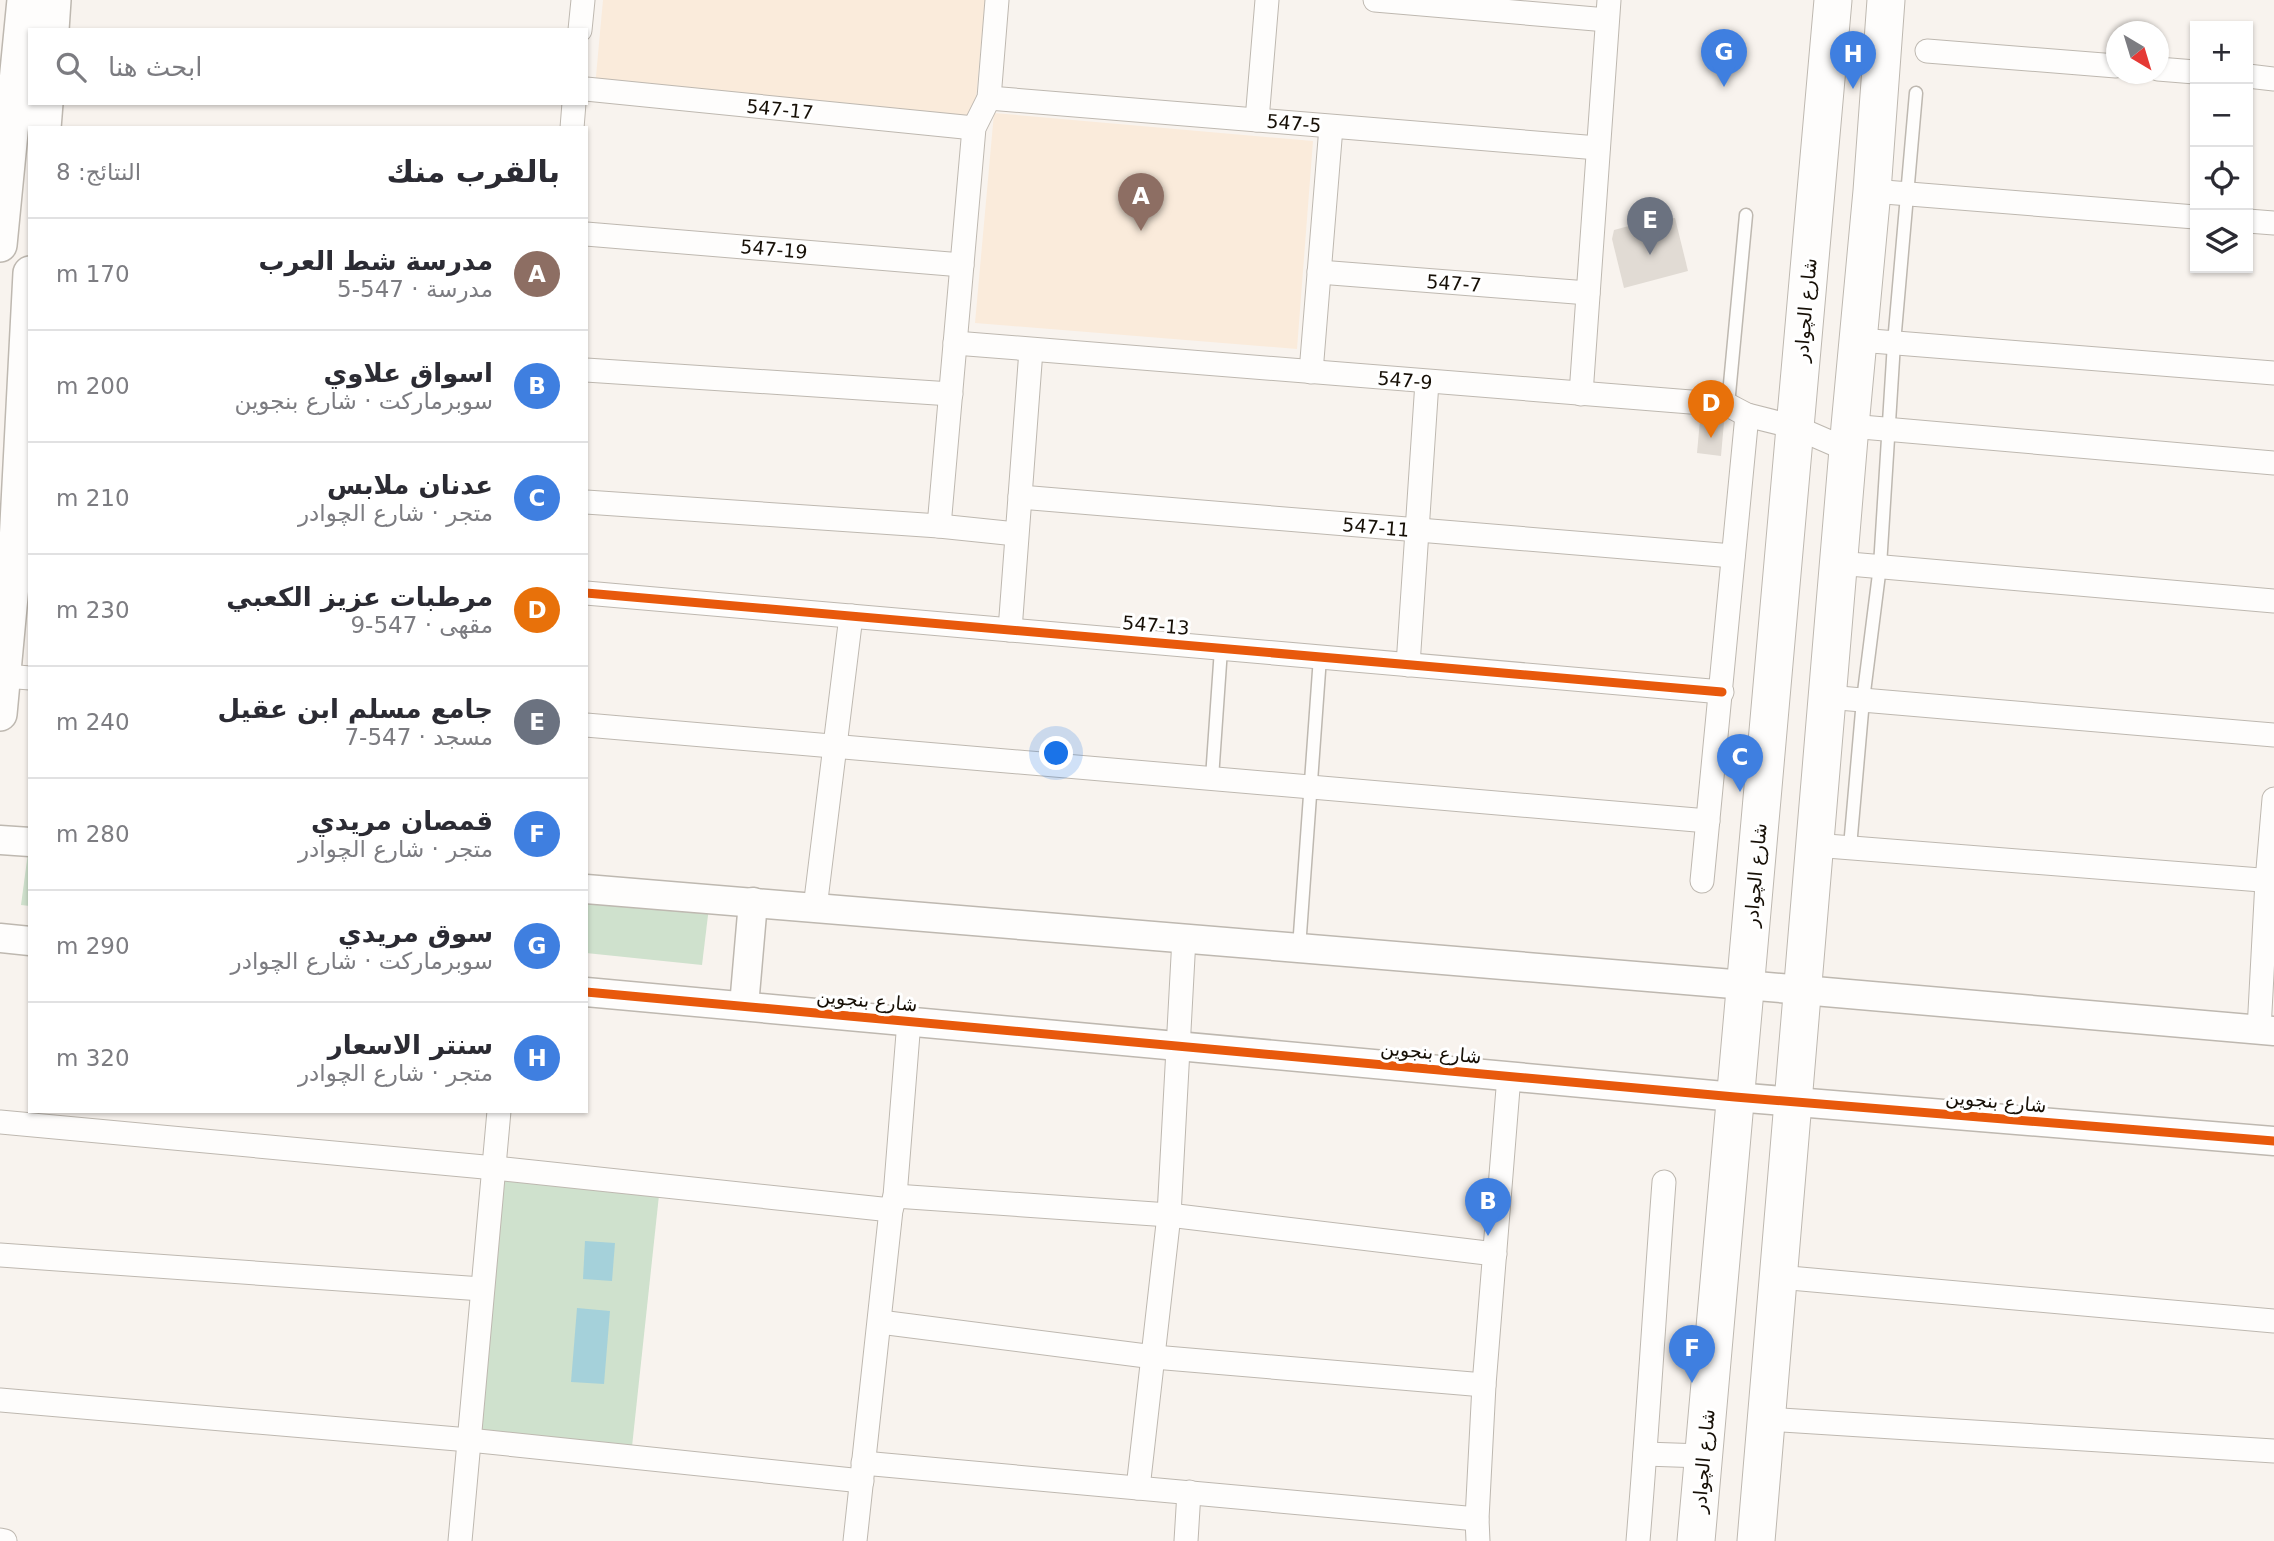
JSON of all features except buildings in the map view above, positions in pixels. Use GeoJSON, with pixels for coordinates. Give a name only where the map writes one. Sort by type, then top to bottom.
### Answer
{"type":"FeatureCollection","features":[{"type":"Feature","properties":{"kind":"main road"},"geometry":{"type":"LineString","coordinates":[[0,245],[23,0]]}},
{"type":"Feature","properties":{"kind":"main road"},"geometry":{"type":"LineString","coordinates":[[52,28],[54,0]]}},
{"type":"Feature","properties":{"kind":"main road","name":"شارع الچوادر"},"geometry":{"type":"LineString","coordinates":[[1696,1541],[1833,0]]}},
{"type":"Feature","properties":{"kind":"main road"},"geometry":{"type":"LineString","coordinates":[[1756,1541],[1849,438],[1877,341],[1872,191],[1886,0]]}},
{"type":"Feature","properties":{"kind":"main road"},"geometry":{"type":"LineString","coordinates":[[44,126],[46,105]]}},
{"type":"Feature","properties":{"kind":"main road"},"geometry":{"type":"LineString","coordinates":[[0,714],[17,677],[28,345]]}},
{"type":"Feature","properties":{"kind":"street"},"geometry":{"type":"LineString","coordinates":[[580,28],[583,0]]}},
{"type":"Feature","properties":{"kind":"street"},"geometry":{"type":"LineString","coordinates":[[939,526],[974,128],[989,98],[998,0]]}},
{"type":"Feature","properties":{"kind":"street"},"geometry":{"type":"LineString","coordinates":[[1257,120],[1267,0]]}},
{"type":"Feature","properties":{"kind":"street"},"geometry":{"type":"LineString","coordinates":[[1375,0],[1608,10],[1581,394]]}},
{"type":"Feature","properties":{"kind":"street"},"geometry":{"type":"LineString","coordinates":[[1927,51],[2106,65]]}},
{"type":"Feature","properties":{"kind":"street"},"geometry":{"type":"LineString","coordinates":[[2169,70],[2190,72]]}},
{"type":"Feature","properties":{"kind":"street"},"geometry":{"type":"LineString","coordinates":[[2253,77],[2274,79]]}},
{"type":"Feature","properties":{"kind":"street","name":"547-17"},"geometry":{"type":"LineString","coordinates":[[588,89],[974,128]]}},
{"type":"Feature","properties":{"kind":"street","name":"547-5"},"geometry":{"type":"LineString","coordinates":[[989,98],[1598,148]]}},
{"type":"Feature","properties":{"kind":"street"},"geometry":{"type":"LineString","coordinates":[[572,126],[574,105]]}},
{"type":"Feature","properties":{"kind":"street"},"geometry":{"type":"LineString","coordinates":[[1311,372],[1331,127]]}},
{"type":"Feature","properties":{"kind":"street"},"geometry":{"type":"LineString","coordinates":[[1872,191],[2190,217]]}},
{"type":"Feature","properties":{"kind":"street"},"geometry":{"type":"LineString","coordinates":[[2253,221],[2274,223]]}},
{"type":"Feature","properties":{"kind":"street","name":"547-19"},"geometry":{"type":"LineString","coordinates":[[588,234],[962,265]]}},
{"type":"Feature","properties":{"kind":"street","name":"547-7"},"geometry":{"type":"LineString","coordinates":[[1319,272],[1588,293]]}},
{"type":"Feature","properties":{"kind":"street"},"geometry":{"type":"LineString","coordinates":[[1877,341],[2274,373]]}},
{"type":"Feature","properties":{"kind":"street","name":"547-9"},"geometry":{"type":"LineString","coordinates":[[955,343],[1581,394],[1737,410],[1795,427],[1849,438],[1890,430],[2274,463]]}},
{"type":"Feature","properties":{"kind":"street"},"geometry":{"type":"LineString","coordinates":[[1010,630],[1031,349]]}},
{"type":"Feature","properties":{"kind":"street"},"geometry":{"type":"LineString","coordinates":[[588,370],[951,394]]}},
{"type":"Feature","properties":{"kind":"street"},"geometry":{"type":"LineString","coordinates":[[1408,665],[1427,382]]}},
{"type":"Feature","properties":{"kind":"street"},"geometry":{"type":"LineString","coordinates":[[1702,881],[1733,556],[1737,410]]}},
{"type":"Feature","properties":{"kind":"street","name":"547-11"},"geometry":{"type":"LineString","coordinates":[[1020,497],[1733,556]]}},
{"type":"Feature","properties":{"kind":"street"},"geometry":{"type":"LineString","coordinates":[[588,502],[939,526],[1016,534]]}},
{"type":"Feature","properties":{"kind":"street"},"geometry":{"type":"LineString","coordinates":[[1838,563],[2274,601]]}},
{"type":"Feature","properties":{"kind":"street","name":"547-13"},"geometry":{"type":"LineString","coordinates":[[588,593],[1722,692]]}},
{"type":"Feature","properties":{"kind":"street"},"geometry":{"type":"LineString","coordinates":[[815,908],[851,616]]}},
{"type":"Feature","properties":{"kind":"street"},"geometry":{"type":"LineString","coordinates":[[1827,696],[2274,736]]}},
{"type":"Feature","properties":{"kind":"street"},"geometry":{"type":"LineString","coordinates":[[588,725],[1708,821]]}},
{"type":"Feature","properties":{"kind":"street"},"geometry":{"type":"LineString","coordinates":[[588,888],[2267,1031],[2274,799]]}},
{"type":"Feature","properties":{"kind":"street"},"geometry":{"type":"LineString","coordinates":[[0,840],[28,842]]}},
{"type":"Feature","properties":{"kind":"street"},"geometry":{"type":"LineString","coordinates":[[1814,845],[2270,881]]}},
{"type":"Feature","properties":{"kind":"street"},"geometry":{"type":"LineString","coordinates":[[744,1006],[753,902]]}},
{"type":"Feature","properties":{"kind":"street"},"geometry":{"type":"LineString","coordinates":[[0,938],[28,941]]}},
{"type":"Feature","properties":{"kind":"street"},"geometry":{"type":"LineString","coordinates":[[1138,1488],[1169,1215],[1184,938]]}},
{"type":"Feature","properties":{"kind":"street","name":"شارع بنجوين"},"geometry":{"type":"LineString","coordinates":[[588,992],[1735,1097],[2274,1141]]}},
{"type":"Feature","properties":{"kind":"street"},"geometry":{"type":"LineString","coordinates":[[855,1541],[893,1203],[909,1021]]}},
{"type":"Feature","properties":{"kind":"street"},"geometry":{"type":"LineString","coordinates":[[0,1400],[862,1472],[1189,1492],[1478,1530],[1484,1385],[1508,1076]]}},
{"type":"Feature","properties":{"kind":"street"},"geometry":{"type":"LineString","coordinates":[[460,1541],[499,1113]]}},
{"type":"Feature","properties":{"kind":"street"},"geometry":{"type":"LineString","coordinates":[[0,1122],[893,1203],[1169,1215],[1494,1254]]}},
{"type":"Feature","properties":{"kind":"street"},"geometry":{"type":"LineString","coordinates":[[1638,1541],[1664,1182]]}},
{"type":"Feature","properties":{"kind":"street"},"geometry":{"type":"LineString","coordinates":[[0,1255],[482,1289]]}},
{"type":"Feature","properties":{"kind":"street"},"geometry":{"type":"LineString","coordinates":[[1778,1277],[2274,1321]]}},
{"type":"Feature","properties":{"kind":"street"},"geometry":{"type":"LineString","coordinates":[[880,1322],[1154,1357],[1484,1385]]}},
{"type":"Feature","properties":{"kind":"street"},"geometry":{"type":"LineString","coordinates":[[1766,1419],[2274,1451]]}},
{"type":"Feature","properties":{"kind":"street"},"geometry":{"type":"LineString","coordinates":[[1645,1454],[1703,1456]]}},
{"type":"Feature","properties":{"kind":"street"},"geometry":{"type":"LineString","coordinates":[[1186,1541],[1189,1492]]}},
{"type":"Feature","properties":{"kind":"street"},"geometry":{"type":"LineString","coordinates":[[0,1541],[5,1541]]}},
{"type":"Feature","properties":{"kind":"lane"},"geometry":{"type":"LineString","coordinates":[[1850,847],[1863,699],[1880,566],[1890,430],[1877,341],[1908,194],[1916,93]]}},
{"type":"Feature","properties":{"kind":"lane"},"geometry":{"type":"LineString","coordinates":[[1737,410],[1746,215]]}},
{"type":"Feature","properties":{"kind":"lane"},"geometry":{"type":"LineString","coordinates":[[1212,778],[1222,649]]}},
{"type":"Feature","properties":{"kind":"lane"},"geometry":{"type":"LineString","coordinates":[[1299,948],[1320,657]]}},
{"type":"Feature","properties":{"kind":"shaded area"},"geometry":{"type":"Polygon","coordinates":[[[603,0],[985,0],[975,110],[967,117],[595,87],[603,0]]]}},
{"type":"Feature","properties":{"kind":"shaded area"},"geometry":{"type":"Polygon","coordinates":[[[994,113],[1313,141],[1297,349],[975,323],[994,113]]]}},
{"type":"Feature","properties":{"kind":"green space"},"geometry":{"type":"Polygon","coordinates":[[[28,852],[28,906],[21,905],[28,852]]]}},
{"type":"Feature","properties":{"kind":"green space"},"geometry":{"type":"Polygon","coordinates":[[[588,895],[709,907],[702,965],[588,953],[588,895]]]}},
{"type":"Feature","properties":{"kind":"green space"},"geometry":{"type":"Polygon","coordinates":[[[495,1168],[660,1186],[631,1456],[469,1440],[495,1168]]]}},
{"type":"Feature","properties":{"kind":"water"},"geometry":{"type":"Polygon","coordinates":[[[585,1241],[615,1243],[612,1281],[583,1279],[585,1241]]]}},
{"type":"Feature","properties":{"kind":"water"},"geometry":{"type":"Polygon","coordinates":[[[577,1308],[610,1311],[604,1384],[571,1382],[577,1308]]]}},
{"type":"Feature","properties":{"kind":"cycle path"},"geometry":{"type":"LineString","coordinates":[[588,593],[1722,692]]}},
{"type":"Feature","properties":{"kind":"cycle path"},"geometry":{"type":"LineString","coordinates":[[588,992],[1735,1097],[2274,1141]]}},
{"type":"Feature","properties":{"kind":"place","name":"سوق مريدي"},"geometry":{"type":"Point","coordinates":[1724,87]}},
{"type":"Feature","properties":{"kind":"place","name":"سنتر الاسعار"},"geometry":{"type":"Point","coordinates":[1853,89]}},
{"type":"Feature","properties":{"kind":"place","name":"مدرسة شط العرب"},"geometry":{"type":"Point","coordinates":[1141,231]}},
{"type":"Feature","properties":{"kind":"place","name":"جامع مسلم ابن عقيل"},"geometry":{"type":"Point","coordinates":[1650,255]}},
{"type":"Feature","properties":{"kind":"place","name":"مرطبات عزيز الكعبي"},"geometry":{"type":"Point","coordinates":[1711,438]}},
{"type":"Feature","properties":{"kind":"place","name":"عدنان ملابس"},"geometry":{"type":"Point","coordinates":[1740,792]}},
{"type":"Feature","properties":{"kind":"place","name":"اسواق علاوي"},"geometry":{"type":"Point","coordinates":[1488,1236]}},
{"type":"Feature","properties":{"kind":"place","name":"قمصان مريدي"},"geometry":{"type":"Point","coordinates":[1692,1383]}}]}
